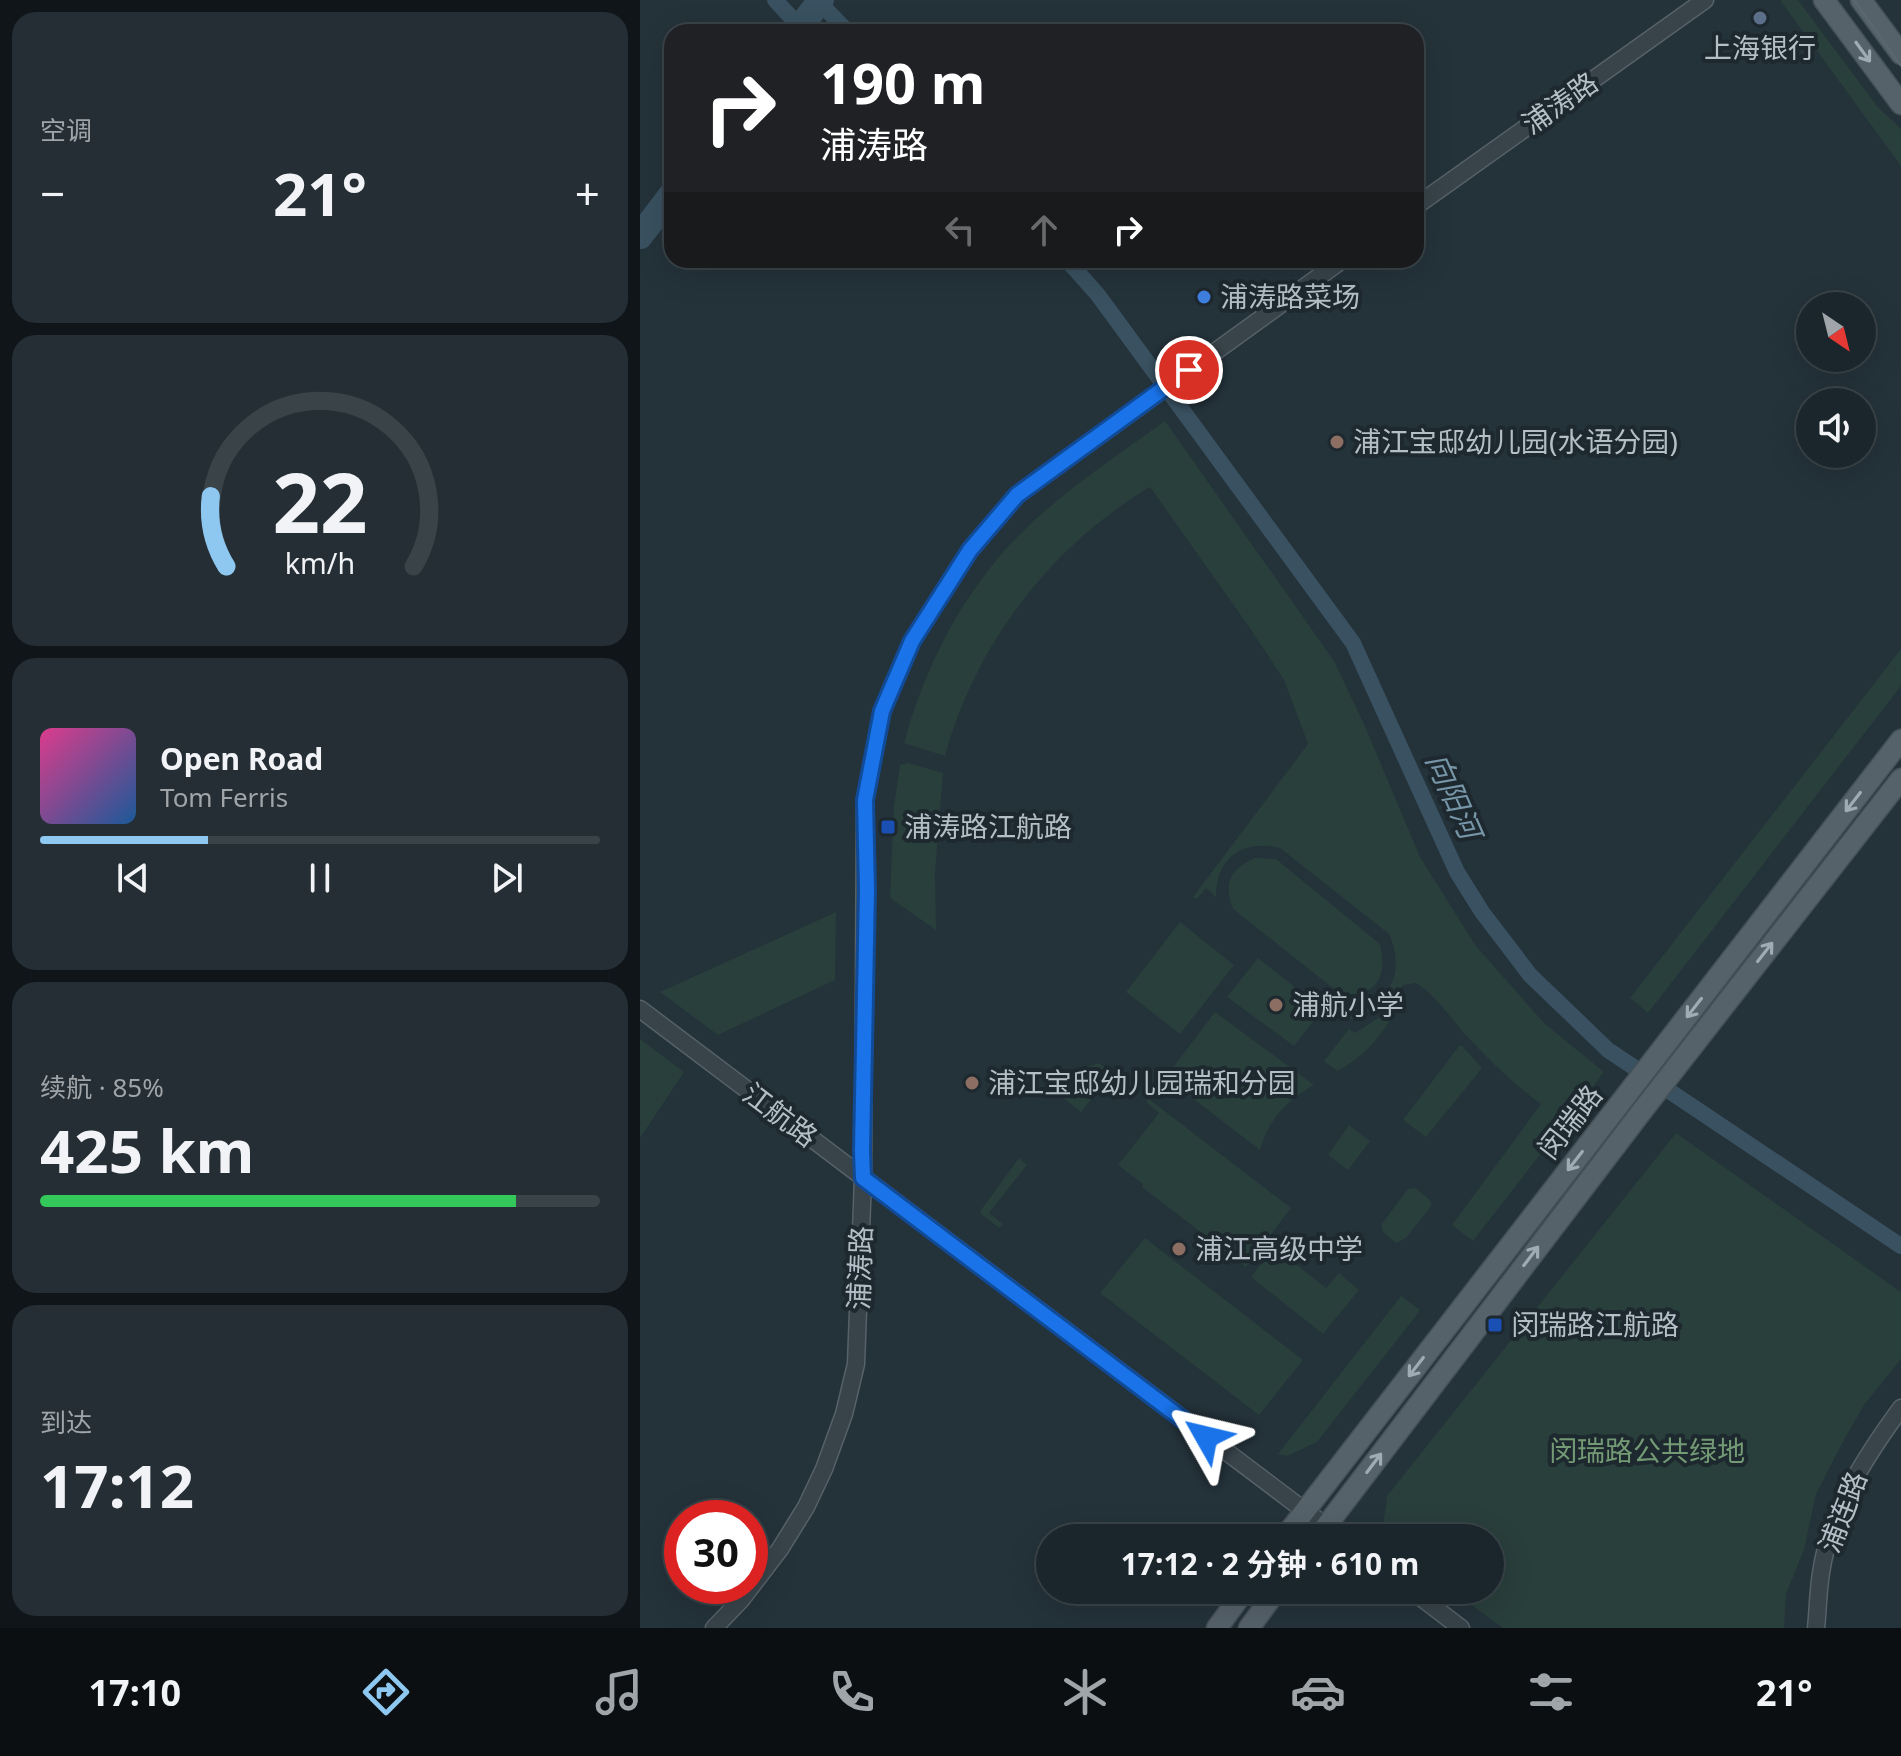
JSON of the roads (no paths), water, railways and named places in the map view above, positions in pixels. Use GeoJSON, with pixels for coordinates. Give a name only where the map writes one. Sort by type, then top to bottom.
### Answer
{"type":"FeatureCollection","features":[{"type":"Feature","properties":{"kind":"main road"},"geometry":{"type":"LineString","coordinates":[[1824,0],[1901,104]]}},
{"type":"Feature","properties":{"kind":"main road"},"geometry":{"type":"LineString","coordinates":[[1861,0],[1901,54]]}},
{"type":"Feature","properties":{"kind":"main road","name":"闵瑞路"},"geometry":{"type":"LineString","coordinates":[[1295,1524],[1901,740]]}},
{"type":"Feature","properties":{"kind":"main road","name":"闵瑞路"},"geometry":{"type":"LineString","coordinates":[[1328,1524],[1642,1111],[1901,779]]}},
{"type":"Feature","properties":{"kind":"main road"},"geometry":{"type":"LineString","coordinates":[[1217,1628],[1235,1604]]}},
{"type":"Feature","properties":{"kind":"main road"},"geometry":{"type":"LineString","coordinates":[[1249,1628],[1267,1604]]}},
{"type":"Feature","properties":{"kind":"street","name":"浦涛路"},"geometry":{"type":"LineString","coordinates":[[1424,200],[1705,0]]}},
{"type":"Feature","properties":{"kind":"street","name":"浦涛路"},"geometry":{"type":"LineString","coordinates":[[714,1628],[741,1600],[799,1518],[824,1469],[844,1414],[856,1364],[863,1178],[865,800],[882,711],[918,629],[970,550],[1017,495],[1331,268]]}},
{"type":"Feature","properties":{"kind":"street","name":"江航路"},"geometry":{"type":"LineString","coordinates":[[640,1009],[1305,1511],[1316,1524]]}},
{"type":"Feature","properties":{"kind":"street","name":"浦连路"},"geometry":{"type":"LineString","coordinates":[[1816,1628],[1821,1571],[1843,1503],[1857,1471],[1901,1408]]}},
{"type":"Feature","properties":{"kind":"street"},"geometry":{"type":"LineString","coordinates":[[1429,1604],[1461,1628]]}},
{"type":"Feature","properties":{"kind":"waterway"},"geometry":{"type":"LineString","coordinates":[[775,0],[797,24]]}},
{"type":"Feature","properties":{"kind":"waterway"},"geometry":{"type":"LineString","coordinates":[[802,24],[821,0]]}},
{"type":"Feature","properties":{"kind":"waterway","name":"向阳河"},"geometry":{"type":"LineString","coordinates":[[819,2],[840,24]]}},
{"type":"Feature","properties":{"kind":"waterway"},"geometry":{"type":"LineString","coordinates":[[640,236],[664,204]]}},
{"type":"Feature","properties":{"kind":"waterway","name":"向阳河"},"geometry":{"type":"LineString","coordinates":[[1074,268],[1098,295],[1353,643],[1457,872],[1482,912],[1530,975],[1608,1050],[1901,1246]]}},
{"type":"Feature","properties":{"kind":"tram line"},"geometry":{"type":"LineString","coordinates":[[1854,0],[1901,66]]}},
{"type":"Feature","properties":{"kind":"place","name":"上海银行"},"geometry":{"type":"Point","coordinates":[1760,18]}},
{"type":"Feature","properties":{"kind":"place","name":"浦涛路菜场"},"geometry":{"type":"Point","coordinates":[1204,297]}},
{"type":"Feature","properties":{"kind":"place","name":"浦江宝邸幼儿园(水语分园)"},"geometry":{"type":"Point","coordinates":[1337,442]}},
{"type":"Feature","properties":{"kind":"place","name":"浦涛路江航路"},"geometry":{"type":"Point","coordinates":[888,827]}},
{"type":"Feature","properties":{"kind":"place","name":"浦航小学"},"geometry":{"type":"Point","coordinates":[1276,1005]}},
{"type":"Feature","properties":{"kind":"place","name":"浦江宝邸幼儿园瑞和分园"},"geometry":{"type":"Point","coordinates":[972,1083]}},
{"type":"Feature","properties":{"kind":"place","name":"浦江高级中学"},"geometry":{"type":"Point","coordinates":[1179,1249]}},
{"type":"Feature","properties":{"kind":"place","name":"闵瑞路江航路"},"geometry":{"type":"Point","coordinates":[1495,1325]}},
{"type":"Feature","properties":{"kind":"park label","name":"闵瑞路公共绿地"},"geometry":{"type":"Point","coordinates":[1647,1451]}}]}
